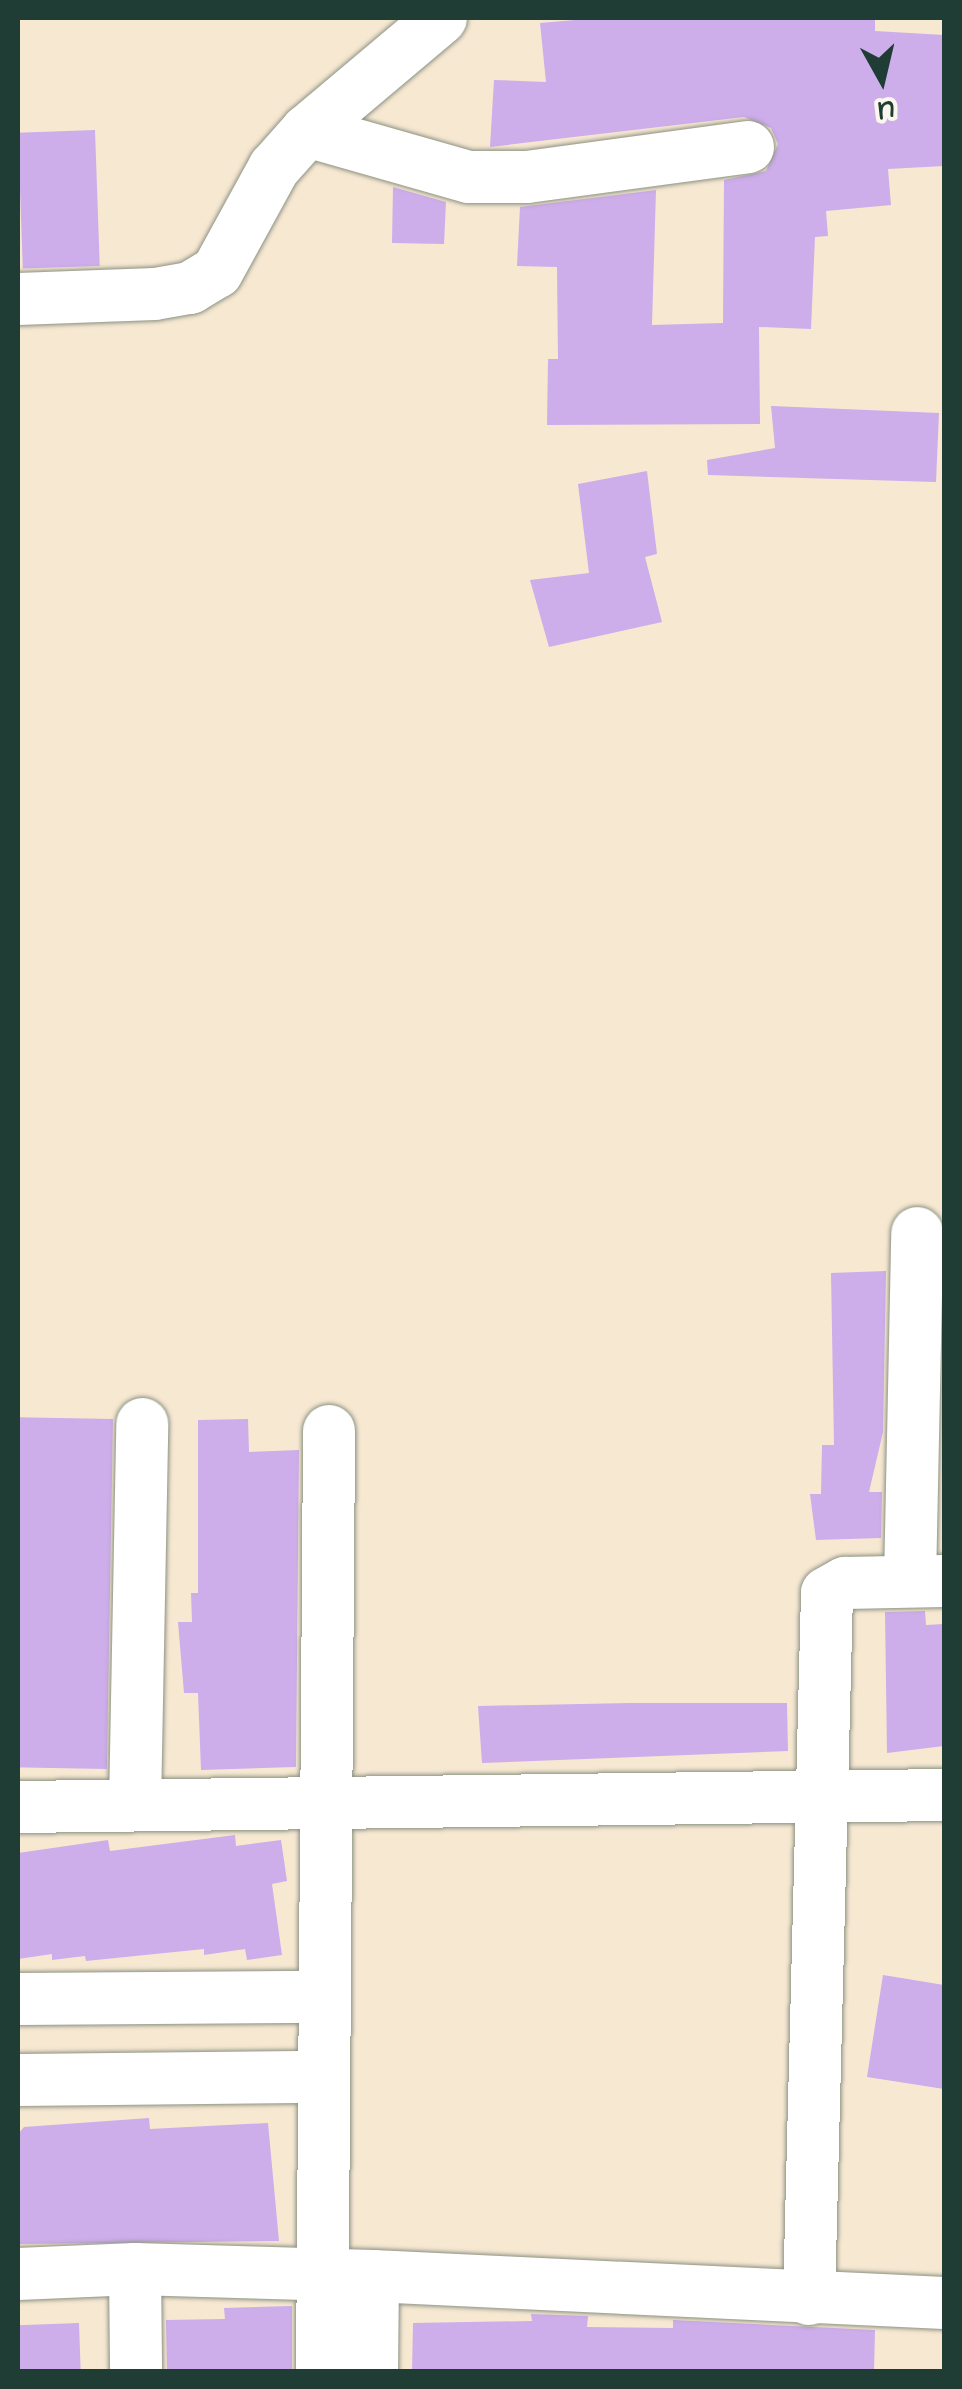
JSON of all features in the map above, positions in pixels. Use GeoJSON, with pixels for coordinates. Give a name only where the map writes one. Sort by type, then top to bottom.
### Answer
{"type":"FeatureCollection","features":[{"type":"Feature","properties":{"kind":"street"},"geometry":{"type":"LineString","coordinates":[[18,299],[190,288],[233,252],[274,168],[306,131],[442,18]]}},
{"type":"Feature","properties":{"kind":"street"},"geometry":{"type":"LineString","coordinates":[[306,131],[469,177],[527,176],[748,148]]}},
{"type":"Feature","properties":{"kind":"street"},"geometry":{"type":"LineString","coordinates":[[809,2299],[828,1594],[845,1582],[928,1581],[917,1233]]}},
{"type":"Feature","properties":{"kind":"street"},"geometry":{"type":"LineString","coordinates":[[135,1805],[142,1424]]}},
{"type":"Feature","properties":{"kind":"street"},"geometry":{"type":"LineString","coordinates":[[322,2372],[322,1806],[329,1431]]}},
{"type":"Feature","properties":{"kind":"street"},"geometry":{"type":"LineString","coordinates":[[18,1807],[821,1800],[944,1795]]}},
{"type":"Feature","properties":{"kind":"street"},"geometry":{"type":"LineString","coordinates":[[18,2000],[324,1996]]}},
{"type":"Feature","properties":{"kind":"street"},"geometry":{"type":"LineString","coordinates":[[18,2080],[323,2077]]}},
{"type":"Feature","properties":{"kind":"street"},"geometry":{"type":"LineString","coordinates":[[18,2274],[136,2269],[373,2276],[944,2303]]}},
{"type":"Feature","properties":{"kind":"street"},"geometry":{"type":"LineString","coordinates":[[136,2269],[136,2372]]}},
{"type":"Feature","properties":{"kind":"street"},"geometry":{"type":"LineString","coordinates":[[372,2372],[373,2276]]}},
{"type":"Feature","properties":{"kind":"building"},"geometry":{"type":"Polygon","coordinates":[[[598,18],[875,18],[875,31],[944,35],[944,166],[888,169],[891,205],[826,211],[828,236],[815,237],[811,329],[759,327],[760,424],[547,425],[548,359],[558,359],[557,267],[517,266],[520,207],[656,190],[652,325],[723,323],[724,180],[766,171],[778,144],[771,128],[744,117],[490,147],[494,80],[546,82],[540,23],[598,18]]]}},
{"type":"Feature","properties":{"kind":"building"},"geometry":{"type":"Polygon","coordinates":[[[95,130],[100,266],[23,269],[18,133],[95,130]]]}},
{"type":"Feature","properties":{"kind":"building"},"geometry":{"type":"Polygon","coordinates":[[[393,187],[446,202],[444,244],[392,243],[393,187]]]}},
{"type":"Feature","properties":{"kind":"building"},"geometry":{"type":"Polygon","coordinates":[[[771,406],[939,413],[936,482],[708,475],[707,460],[775,448],[771,406]]]}},
{"type":"Feature","properties":{"kind":"building"},"geometry":{"type":"Polygon","coordinates":[[[647,471],[657,554],[645,557],[662,622],[549,647],[530,580],[589,573],[578,484],[647,471]]]}},
{"type":"Feature","properties":{"kind":"building"},"geometry":{"type":"Polygon","coordinates":[[[886,1271],[883,1432],[869,1492],[882,1492],[881,1538],[816,1540],[810,1494],[821,1494],[822,1445],[834,1445],[831,1273],[886,1271]]]}},
{"type":"Feature","properties":{"kind":"building"},"geometry":{"type":"Polygon","coordinates":[[[18,1417],[113,1419],[107,1769],[18,1767],[18,1417]]]}},
{"type":"Feature","properties":{"kind":"building"},"geometry":{"type":"Polygon","coordinates":[[[248,1419],[249,1452],[299,1450],[296,1767],[201,1770],[198,1693],[184,1693],[178,1622],[192,1622],[191,1593],[198,1593],[198,1420],[248,1419]]]}},
{"type":"Feature","properties":{"kind":"building"},"geometry":{"type":"Polygon","coordinates":[[[925,1611],[926,1625],[944,1624],[944,1746],[887,1753],[885,1612],[925,1611]]]}},
{"type":"Feature","properties":{"kind":"building"},"geometry":{"type":"Polygon","coordinates":[[[787,1703],[788,1751],[482,1763],[478,1706],[787,1703]]]}},
{"type":"Feature","properties":{"kind":"building"},"geometry":{"type":"Polygon","coordinates":[[[235,1835],[236,1846],[281,1840],[287,1881],[272,1884],[282,1955],[247,1960],[245,1949],[204,1955],[204,1949],[86,1961],[85,1956],[52,1960],[52,1954],[18,1959],[18,1853],[108,1840],[110,1851],[235,1835]]]}},
{"type":"Feature","properties":{"kind":"building"},"geometry":{"type":"Polygon","coordinates":[[[883,1975],[944,1985],[944,2089],[867,2077],[883,1975]]]}},
{"type":"Feature","properties":{"kind":"building"},"geometry":{"type":"Polygon","coordinates":[[[149,2118],[150,2129],[268,2123],[279,2241],[18,2244],[18,2134],[24,2127],[149,2118]]]}},
{"type":"Feature","properties":{"kind":"building"},"geometry":{"type":"Polygon","coordinates":[[[292,2306],[292,2370],[167,2372],[166,2320],[225,2319],[224,2308],[292,2306]]]}},
{"type":"Feature","properties":{"kind":"building"},"geometry":{"type":"Polygon","coordinates":[[[531,2314],[588,2316],[587,2327],[673,2328],[673,2320],[875,2330],[874,2372],[412,2372],[413,2323],[532,2321],[531,2314]]]}},
{"type":"Feature","properties":{"kind":"building"},"geometry":{"type":"Polygon","coordinates":[[[79,2323],[81,2372],[20,2372],[18,2325],[79,2323]]]}}]}
